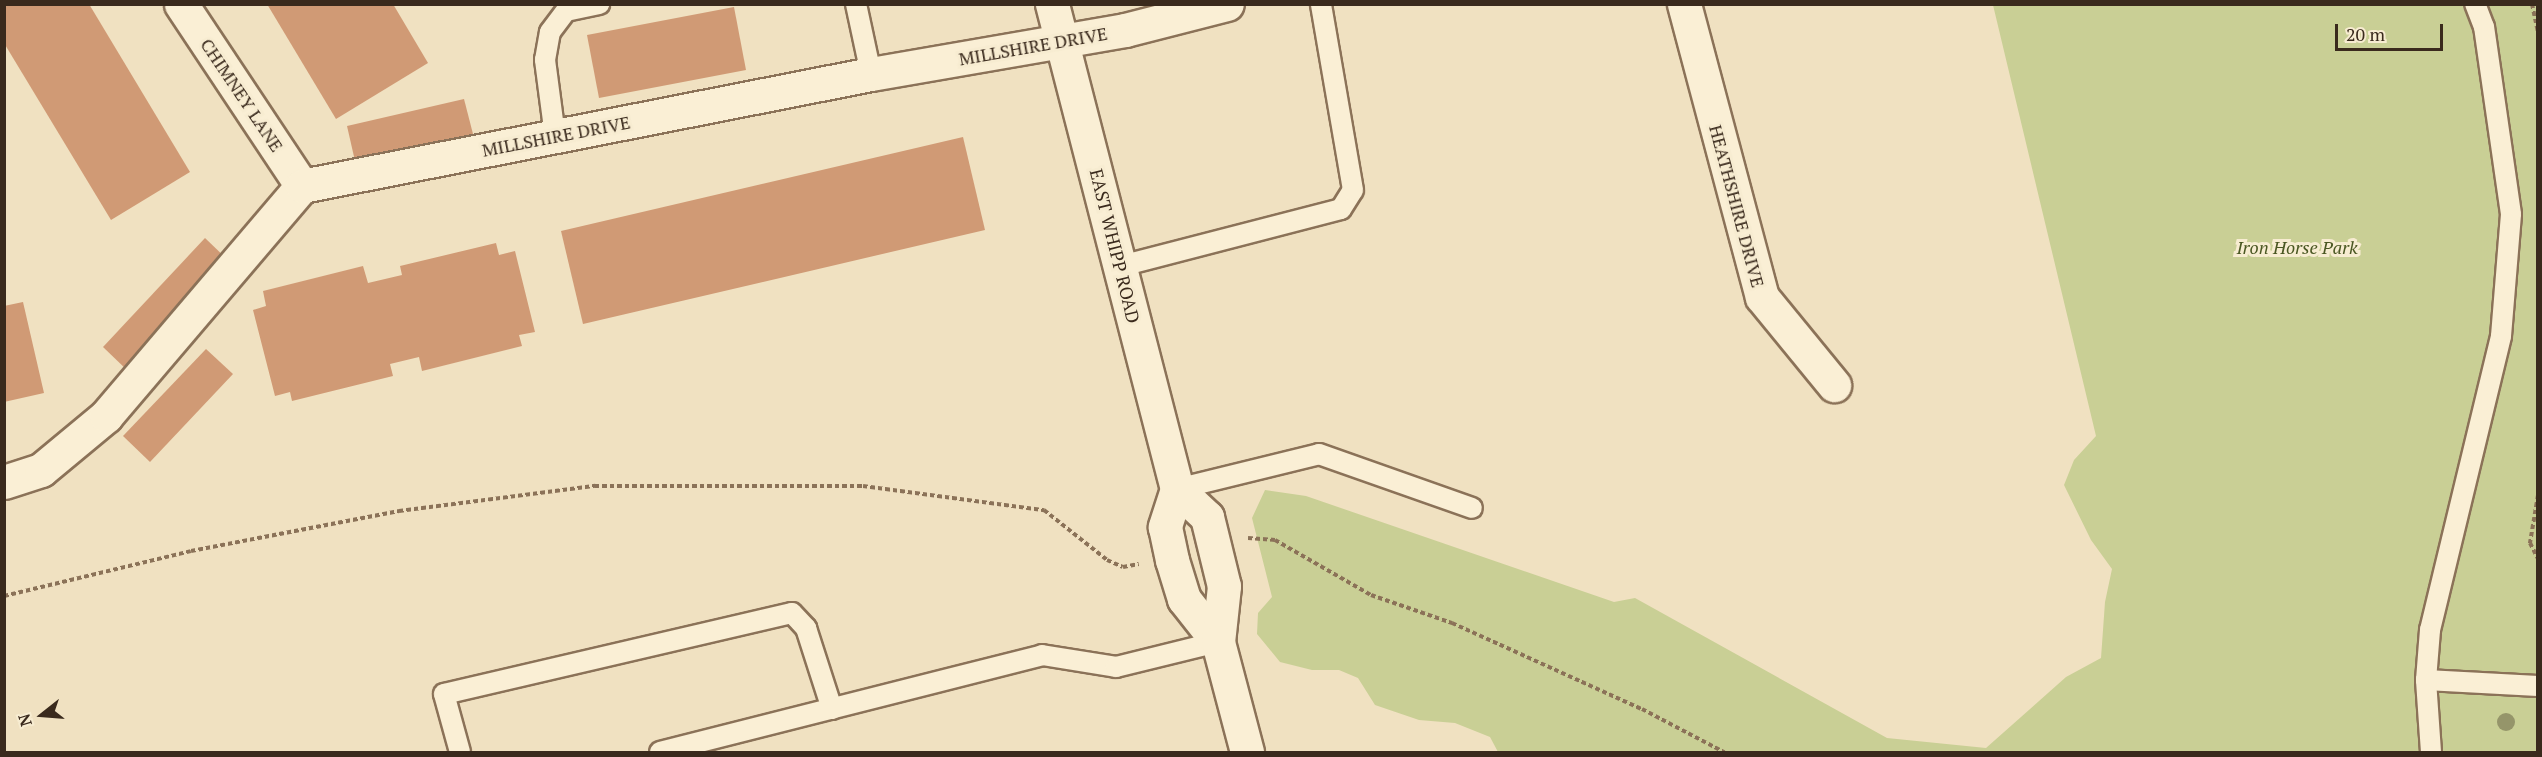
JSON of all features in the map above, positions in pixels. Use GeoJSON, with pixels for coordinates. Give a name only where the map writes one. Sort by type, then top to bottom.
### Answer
{"type":"FeatureCollection","features":[{"type":"Feature","properties":{"kind":"street","name":"CHIMNEY LANE"},"geometry":{"type":"LineString","coordinates":[[181,4],[302,186]]}},
{"type":"Feature","properties":{"kind":"street","name":"EAST WHIPP ROAD"},"geometry":{"type":"LineString","coordinates":[[1052,4],[1177,489]]}},
{"type":"Feature","properties":{"kind":"street","name":"MILLSHIRE DRIVE"},"geometry":{"type":"LineString","coordinates":[[302,186],[871,74],[1125,30],[1227,4]]}},
{"type":"Feature","properties":{"kind":"street","name":"HEATHSHIRE DRIVE"},"geometry":{"type":"LineString","coordinates":[[1684,4],[1762,297],[1834,385]]}},
{"type":"Feature","properties":{"kind":"street"},"geometry":{"type":"LineString","coordinates":[[4,482],[41,470],[106,416],[302,186]]}},
{"type":"Feature","properties":{"kind":"street"},"geometry":{"type":"LineString","coordinates":[[1218,642],[1184,599],[1172,560],[1165,527],[1177,489],[1207,517],[1224,586],[1218,642],[1247,753]]}},
{"type":"Feature","properties":{"kind":"lane"},"geometry":{"type":"LineString","coordinates":[[555,136],[546,60],[550,32],[566,11],[599,4]]}},
{"type":"Feature","properties":{"kind":"lane"},"geometry":{"type":"LineString","coordinates":[[856,4],[871,74]]}},
{"type":"Feature","properties":{"kind":"lane"},"geometry":{"type":"LineString","coordinates":[[1121,266],[1341,209],[1353,190],[1321,4]]}},
{"type":"Feature","properties":{"kind":"lane"},"geometry":{"type":"LineString","coordinates":[[2431,753],[2426,680],[2430,630],[2502,336],[2511,214],[2484,27],[2475,4]]}},
{"type":"Feature","properties":{"kind":"lane"},"geometry":{"type":"LineString","coordinates":[[1177,489],[1319,454],[1472,508]]}},
{"type":"Feature","properties":{"kind":"lane"},"geometry":{"type":"LineString","coordinates":[[460,753],[444,694],[792,613],[806,628],[832,709]]}},
{"type":"Feature","properties":{"kind":"lane"},"geometry":{"type":"LineString","coordinates":[[660,753],[1042,655],[1116,667],[1218,642]]}},
{"type":"Feature","properties":{"kind":"lane"},"geometry":{"type":"LineString","coordinates":[[2426,680],[2538,686]]}},
{"type":"Feature","properties":{"kind":"path"},"geometry":{"type":"LineString","coordinates":[[2532,4],[2538,32]]}},
{"type":"Feature","properties":{"kind":"path"},"geometry":{"type":"LineString","coordinates":[[4,596],[191,551],[399,511],[595,486],[863,486],[1044,510],[1107,560],[1126,566]]}},
{"type":"Feature","properties":{"kind":"path"},"geometry":{"type":"LineString","coordinates":[[2538,495],[2530,543],[2538,559]]}},
{"type":"Feature","properties":{"kind":"path"},"geometry":{"type":"LineString","coordinates":[[1255,538],[1275,540],[1371,595],[1473,632],[1642,709],[1724,753]]}},
{"type":"Feature","properties":{"kind":"green space","name":"Iron Horse Park"},"geometry":{"type":"Polygon","coordinates":[[[1993,5],[2537,5],[2537,752],[1498,752],[1490,737],[1455,723],[1419,720],[1375,705],[1358,678],[1339,670],[1312,670],[1280,662],[1257,634],[1258,613],[1272,597],[1252,518],[1265,490],[1306,496],[1614,602],[1635,598],[1887,738],[1986,748],[2066,677],[2101,658],[2105,602],[2112,569],[2091,540],[2064,485],[2074,460],[2096,436],[1993,5]]]}},
{"type":"Feature","properties":{"kind":"building"},"geometry":{"type":"Polygon","coordinates":[[[4,4],[89,4],[190,172],[111,220],[4,43],[4,4]]]}},
{"type":"Feature","properties":{"kind":"building"},"geometry":{"type":"Polygon","coordinates":[[[267,4],[393,4],[428,63],[336,119],[267,4]]]}},
{"type":"Feature","properties":{"kind":"building"},"geometry":{"type":"Polygon","coordinates":[[[734,7],[746,70],[599,98],[587,35],[734,7]]]}},
{"type":"Feature","properties":{"kind":"building"},"geometry":{"type":"Polygon","coordinates":[[[464,99],[473,134],[355,161],[347,126],[464,99]]]}},
{"type":"Feature","properties":{"kind":"building"},"geometry":{"type":"Polygon","coordinates":[[[963,137],[985,230],[583,324],[561,231],[963,137]]]}},
{"type":"Feature","properties":{"kind":"building"},"geometry":{"type":"Polygon","coordinates":[[[205,238],[231,263],[129,372],[103,347],[205,238]]]}},
{"type":"Feature","properties":{"kind":"building"},"geometry":{"type":"Polygon","coordinates":[[[496,243],[499,255],[515,251],[535,332],[519,335],[522,346],[422,371],[419,357],[390,364],[393,376],[292,401],[290,392],[275,396],[253,310],[266,306],[263,291],[363,266],[368,283],[402,275],[400,266],[496,243]]]}},
{"type":"Feature","properties":{"kind":"building"},"geometry":{"type":"Polygon","coordinates":[[[23,302],[44,393],[4,402],[4,306],[23,302]]]}},
{"type":"Feature","properties":{"kind":"building"},"geometry":{"type":"Polygon","coordinates":[[[206,349],[233,374],[150,462],[123,436],[206,349]]]}}]}
